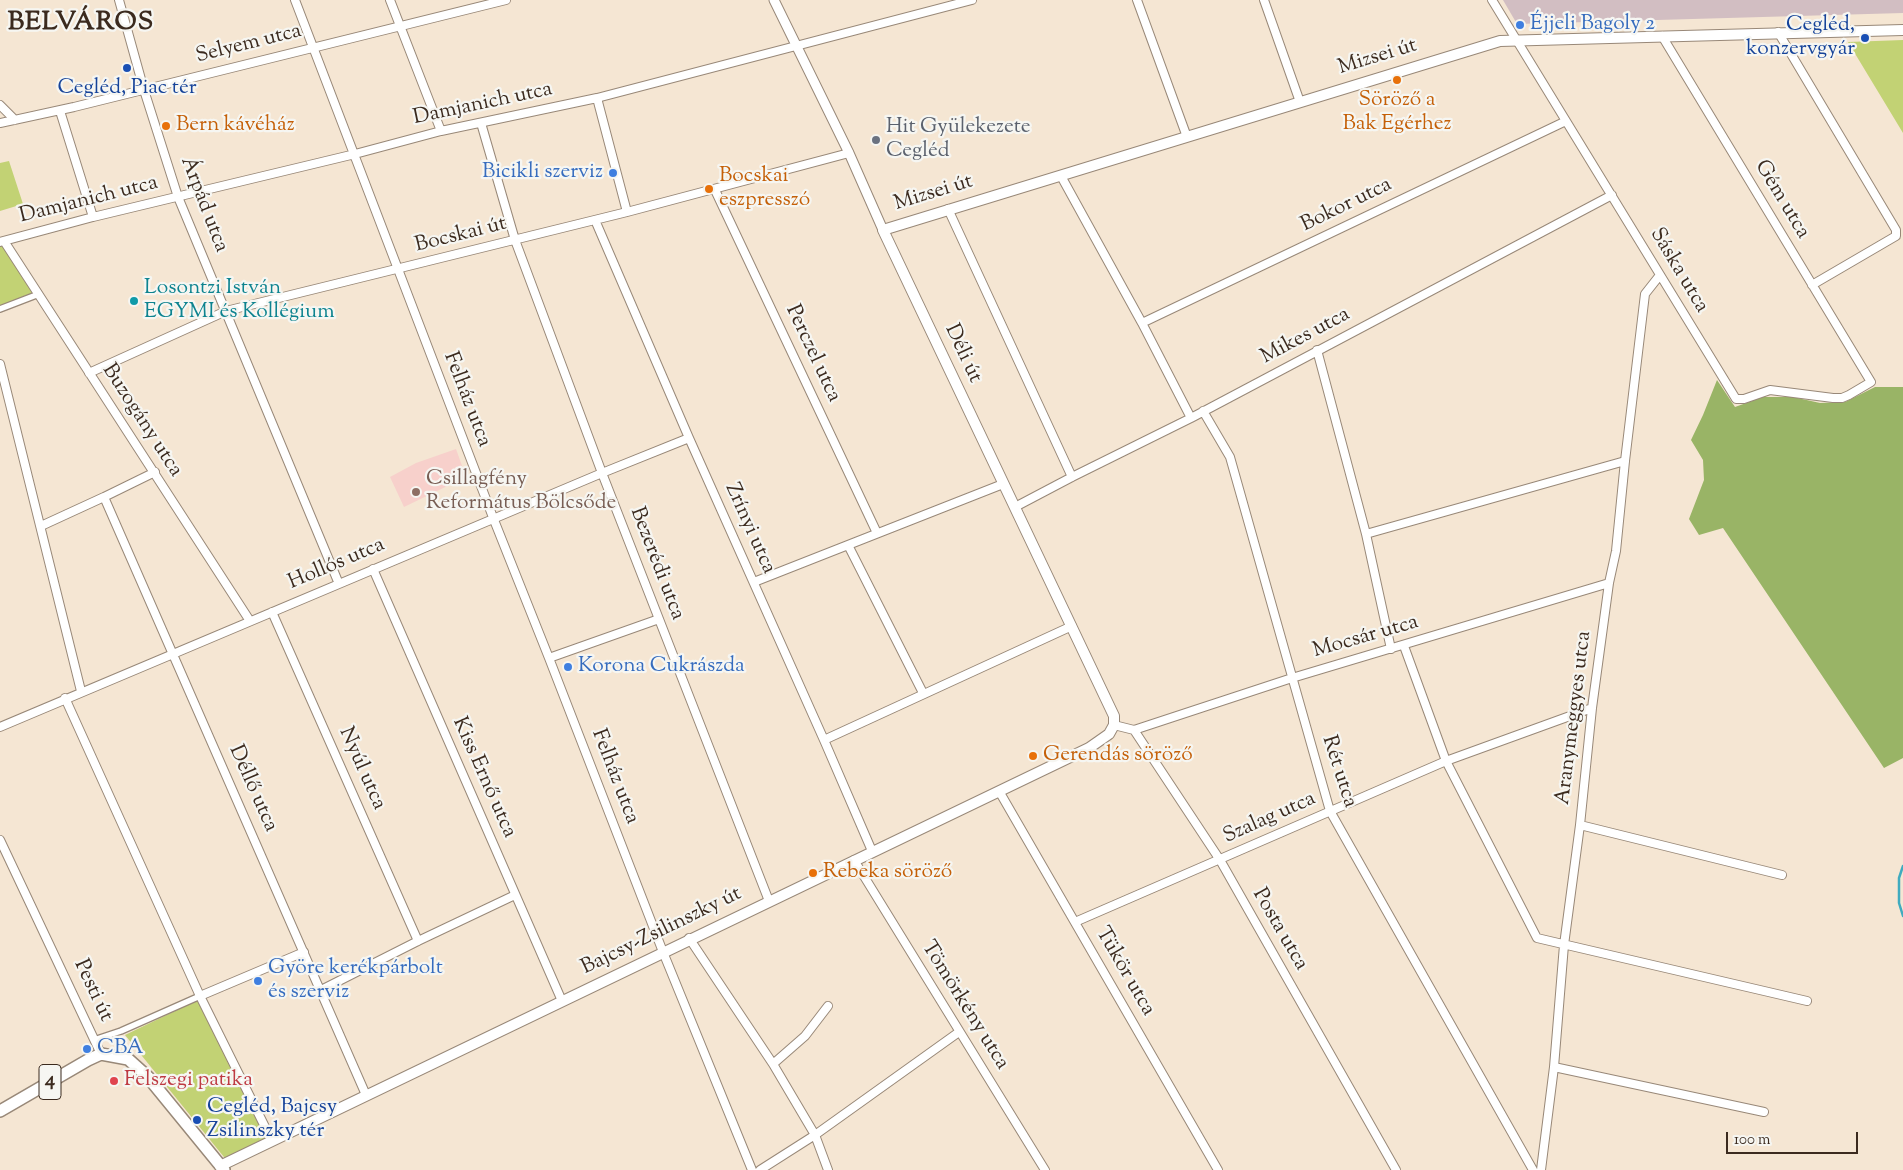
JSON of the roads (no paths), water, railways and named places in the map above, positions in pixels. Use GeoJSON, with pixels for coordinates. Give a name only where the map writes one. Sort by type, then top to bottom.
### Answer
{"type":"FeatureCollection","features":[{"type":"Feature","properties":{"kind":"main road","name":"Mizsei út"},"geometry":{"type":"LineString","coordinates":[[883,230],[1500,41],[1903,30]]}},
{"type":"Feature","properties":{"kind":"main road","name":"Déli út"},"geometry":{"type":"LineString","coordinates":[[883,230],[1072,626],[1114,716],[1114,725]]}},
{"type":"Feature","properties":{"kind":"main road","name":"Bajcsy-Zsilinszky út"},"geometry":{"type":"LineString","coordinates":[[222,1168],[272,1141],[690,938],[1089,748],[1109,734],[1114,725]]}},
{"type":"Feature","properties":{"kind":"main road","name":"4"},"geometry":{"type":"LineString","coordinates":[[0,1111],[101,1054]]}},
{"type":"Feature","properties":{"kind":"main road","name":"Pesti út"},"geometry":{"type":"LineString","coordinates":[[101,1054],[128,1060],[148,1077],[222,1168]]}},
{"type":"Feature","properties":{"kind":"street","name":"Árpád utca"},"geometry":{"type":"LineString","coordinates":[[119,0],[144,90],[178,197],[339,584]]}},
{"type":"Feature","properties":{"kind":"street","name":"Felház utca"},"geometry":{"type":"LineString","coordinates":[[295,0],[494,520],[663,952],[752,1170]]}},
{"type":"Feature","properties":{"kind":"street"},"geometry":{"type":"LineString","coordinates":[[390,0],[441,130]]}},
{"type":"Feature","properties":{"kind":"street","name":"Selyem utca"},"geometry":{"type":"LineString","coordinates":[[0,123],[60,111],[506,0]]}},
{"type":"Feature","properties":{"kind":"street","name":"Déli út"},"geometry":{"type":"LineString","coordinates":[[774,0],[849,153],[883,230]]}},
{"type":"Feature","properties":{"kind":"street","name":"Damjanich utca"},"geometry":{"type":"LineString","coordinates":[[2,241],[92,217],[355,154],[441,130],[598,98],[972,0]]}},
{"type":"Feature","properties":{"kind":"street"},"geometry":{"type":"LineString","coordinates":[[1137,0],[1187,137]]}},
{"type":"Feature","properties":{"kind":"street"},"geometry":{"type":"LineString","coordinates":[[1264,0],[1300,102]]}},
{"type":"Feature","properties":{"kind":"street","name":"Sáska utca"},"geometry":{"type":"LineString","coordinates":[[1492,0],[1736,399],[1744,399],[1770,390],[1842,398],[1871,382]]}},
{"type":"Feature","properties":{"kind":"street"},"geometry":{"type":"LineString","coordinates":[[1778,32],[1896,230],[1896,236],[1812,285]]}},
{"type":"Feature","properties":{"kind":"street","name":"Gém utca"},"geometry":{"type":"LineString","coordinates":[[1662,36],[1871,382]]}},
{"type":"Feature","properties":{"kind":"street"},"geometry":{"type":"LineString","coordinates":[[598,98],[627,212]]}},
{"type":"Feature","properties":{"kind":"street"},"geometry":{"type":"LineString","coordinates":[[0,105],[15,120]]}},
{"type":"Feature","properties":{"kind":"street"},"geometry":{"type":"LineString","coordinates":[[60,111],[92,217]]}},
{"type":"Feature","properties":{"kind":"street","name":"Bokor utca"},"geometry":{"type":"LineString","coordinates":[[1142,323],[1566,121]]}},
{"type":"Feature","properties":{"kind":"street","name":"Bezerédi utca"},"geometry":{"type":"LineString","coordinates":[[481,123],[515,240],[602,473],[769,901]]}},
{"type":"Feature","properties":{"kind":"street","name":"Bocskai út"},"geometry":{"type":"LineString","coordinates":[[89,373],[226,311],[715,190],[849,153]]}},
{"type":"Feature","properties":{"kind":"street"},"geometry":{"type":"LineString","coordinates":[[1061,176],[1142,323],[1191,418]]}},
{"type":"Feature","properties":{"kind":"street","name":"Perczel utca"},"geometry":{"type":"LineString","coordinates":[[715,190],[877,533]]}},
{"type":"Feature","properties":{"kind":"street","name":"Mikes utca"},"geometry":{"type":"LineString","coordinates":[[1015,507],[1191,418],[1612,195]]}},
{"type":"Feature","properties":{"kind":"street"},"geometry":{"type":"LineString","coordinates":[[948,209],[1072,477]]}},
{"type":"Feature","properties":{"kind":"street","name":"Zrínyi utca"},"geometry":{"type":"LineString","coordinates":[[595,220],[689,438],[872,851]]}},
{"type":"Feature","properties":{"kind":"street","name":"Buzogány utca"},"geometry":{"type":"LineString","coordinates":[[2,241],[39,294],[250,621]]}},
{"type":"Feature","properties":{"kind":"street","name":"Aranymeggyes utca"},"geometry":{"type":"LineString","coordinates":[[1541,1170],[1554,1066],[1564,945],[1580,825],[1592,708],[1609,583],[1616,551],[1645,294],[1660,275]]}},
{"type":"Feature","properties":{"kind":"street"},"geometry":{"type":"LineString","coordinates":[[0,308],[39,294]]}},
{"type":"Feature","properties":{"kind":"street"},"geometry":{"type":"LineString","coordinates":[[1317,350],[1366,534],[1391,649]]}},
{"type":"Feature","properties":{"kind":"street"},"geometry":{"type":"LineString","coordinates":[[0,364],[4,394],[41,526],[81,691]]}},
{"type":"Feature","properties":{"kind":"street","name":"Rét utca"},"geometry":{"type":"LineString","coordinates":[[1203,411],[1230,457],[1330,811],[1533,1170]]}},
{"type":"Feature","properties":{"kind":"street","name":"Hollós utca"},"geometry":{"type":"LineString","coordinates":[[0,727],[81,691],[174,654],[689,438]]}},
{"type":"Feature","properties":{"kind":"street"},"geometry":{"type":"LineString","coordinates":[[1366,534],[1625,461]]}},
{"type":"Feature","properties":{"kind":"street"},"geometry":{"type":"LineString","coordinates":[[41,526],[104,498],[155,472]]}},
{"type":"Feature","properties":{"kind":"street"},"geometry":{"type":"LineString","coordinates":[[754,582],[1003,484]]}},
{"type":"Feature","properties":{"kind":"street","name":"Déllő utca"},"geometry":{"type":"LineString","coordinates":[[104,498],[366,1095]]}},
{"type":"Feature","properties":{"kind":"street"},"geometry":{"type":"LineString","coordinates":[[848,545],[924,693]]}},
{"type":"Feature","properties":{"kind":"street","name":"Kiss Ernő utca"},"geometry":{"type":"LineString","coordinates":[[373,569],[562,1001]]}},
{"type":"Feature","properties":{"kind":"street","name":"Mocsár utca"},"geometry":{"type":"LineString","coordinates":[[1134,730],[1292,678],[1609,583]]}},
{"type":"Feature","properties":{"kind":"street","name":"Nyúl utca"},"geometry":{"type":"LineString","coordinates":[[272,612],[418,941]]}},
{"type":"Feature","properties":{"kind":"street"},"geometry":{"type":"LineString","coordinates":[[549,658],[659,619]]}},
{"type":"Feature","properties":{"kind":"street"},"geometry":{"type":"LineString","coordinates":[[824,740],[1072,626]]}},
{"type":"Feature","properties":{"kind":"street"},"geometry":{"type":"LineString","coordinates":[[1404,646],[1446,761],[1537,938],[1807,1001]]}},
{"type":"Feature","properties":{"kind":"street"},"geometry":{"type":"LineString","coordinates":[[65,698],[200,996],[272,1141]]}},
{"type":"Feature","properties":{"kind":"street","name":"Szalag utca"},"geometry":{"type":"LineString","coordinates":[[1075,922],[1446,761],[1592,708]]}},
{"type":"Feature","properties":{"kind":"street"},"geometry":{"type":"LineString","coordinates":[[1114,725],[1134,730]]}},
{"type":"Feature","properties":{"kind":"street","name":"Posta utca"},"geometry":{"type":"LineString","coordinates":[[1134,730],[1220,860],[1396,1170]]}},
{"type":"Feature","properties":{"kind":"street","name":"Tükör utca"},"geometry":{"type":"LineString","coordinates":[[999,791],[1218,1170]]}},
{"type":"Feature","properties":{"kind":"street"},"geometry":{"type":"LineString","coordinates":[[1580,825],[1782,875]]}},
{"type":"Feature","properties":{"kind":"street","name":"Pesti út"},"geometry":{"type":"LineString","coordinates":[[0,840],[101,1054]]}},
{"type":"Feature","properties":{"kind":"street","name":"Tömörkény utca"},"geometry":{"type":"LineString","coordinates":[[854,860],[1045,1170]]}},
{"type":"Feature","properties":{"kind":"street"},"geometry":{"type":"LineString","coordinates":[[321,990],[515,895]]}},
{"type":"Feature","properties":{"kind":"street"},"geometry":{"type":"LineString","coordinates":[[690,938],[773,1064],[815,1135],[828,1170]]}},
{"type":"Feature","properties":{"kind":"street"},"geometry":{"type":"LineString","coordinates":[[94,1040],[122,1032],[200,996],[304,952]]}},
{"type":"Feature","properties":{"kind":"street"},"geometry":{"type":"LineString","coordinates":[[773,1064],[805,1036],[828,1006]]}},
{"type":"Feature","properties":{"kind":"street"},"geometry":{"type":"LineString","coordinates":[[760,1170],[815,1135],[960,1032]]}},
{"type":"Feature","properties":{"kind":"street"},"geometry":{"type":"LineString","coordinates":[[1554,1066],[1764,1112]]}},
{"type":"Feature","properties":{"kind":"waterway"},"geometry":{"type":"LineString","coordinates":[[1903,866],[1899,878],[1899,903],[1903,916]]}},
{"type":"Feature","properties":{"kind":"place","name":"Éjjeli Bagoly 2"},"geometry":{"type":"Point","coordinates":[1520,25]}},
{"type":"Feature","properties":{"kind":"place","name":"Cegléd, konzervgyár"},"geometry":{"type":"Point","coordinates":[1865,38]}},
{"type":"Feature","properties":{"kind":"place","name":"Cegléd, Piac tér"},"geometry":{"type":"Point","coordinates":[127,68]}},
{"type":"Feature","properties":{"kind":"place","name":"Söröző a Bak Egérhez"},"geometry":{"type":"Point","coordinates":[1397,80]}},
{"type":"Feature","properties":{"kind":"place","name":"Bern kávéház"},"geometry":{"type":"Point","coordinates":[166,126]}},
{"type":"Feature","properties":{"kind":"place","name":"Hit Gyülekezete Cegléd"},"geometry":{"type":"Point","coordinates":[876,140]}},
{"type":"Feature","properties":{"kind":"place","name":"Bicikli szerviz"},"geometry":{"type":"Point","coordinates":[613,173]}},
{"type":"Feature","properties":{"kind":"place","name":"Bocskai eszpresszó"},"geometry":{"type":"Point","coordinates":[709,189]}},
{"type":"Feature","properties":{"kind":"place","name":"Losontzi István EGYMI és Kollégium"},"geometry":{"type":"Point","coordinates":[134,301]}},
{"type":"Feature","properties":{"kind":"place","name":"Csillagfény Református Bölcsőde"},"geometry":{"type":"Point","coordinates":[416,492]}},
{"type":"Feature","properties":{"kind":"place","name":"Korona Cukrászda"},"geometry":{"type":"Point","coordinates":[568,667]}},
{"type":"Feature","properties":{"kind":"place","name":"Gerendás söröző"},"geometry":{"type":"Point","coordinates":[1033,756]}},
{"type":"Feature","properties":{"kind":"place","name":"Rebeka söröző"},"geometry":{"type":"Point","coordinates":[813,873]}},
{"type":"Feature","properties":{"kind":"place","name":"Györe kerékpárbolt és szerviz"},"geometry":{"type":"Point","coordinates":[258,981]}},
{"type":"Feature","properties":{"kind":"place","name":"CBA"},"geometry":{"type":"Point","coordinates":[87,1049]}},
{"type":"Feature","properties":{"kind":"place","name":"Felszegi patika"},"geometry":{"type":"Point","coordinates":[114,1081]}},
{"type":"Feature","properties":{"kind":"place","name":"Cegléd, Bajcsy Zsilinszky tér"},"geometry":{"type":"Point","coordinates":[197,1120]}},
{"type":"Feature","properties":{"kind":"district","name":"BELVÁROS"},"geometry":{"type":"Point","coordinates":[81,25]}}]}
